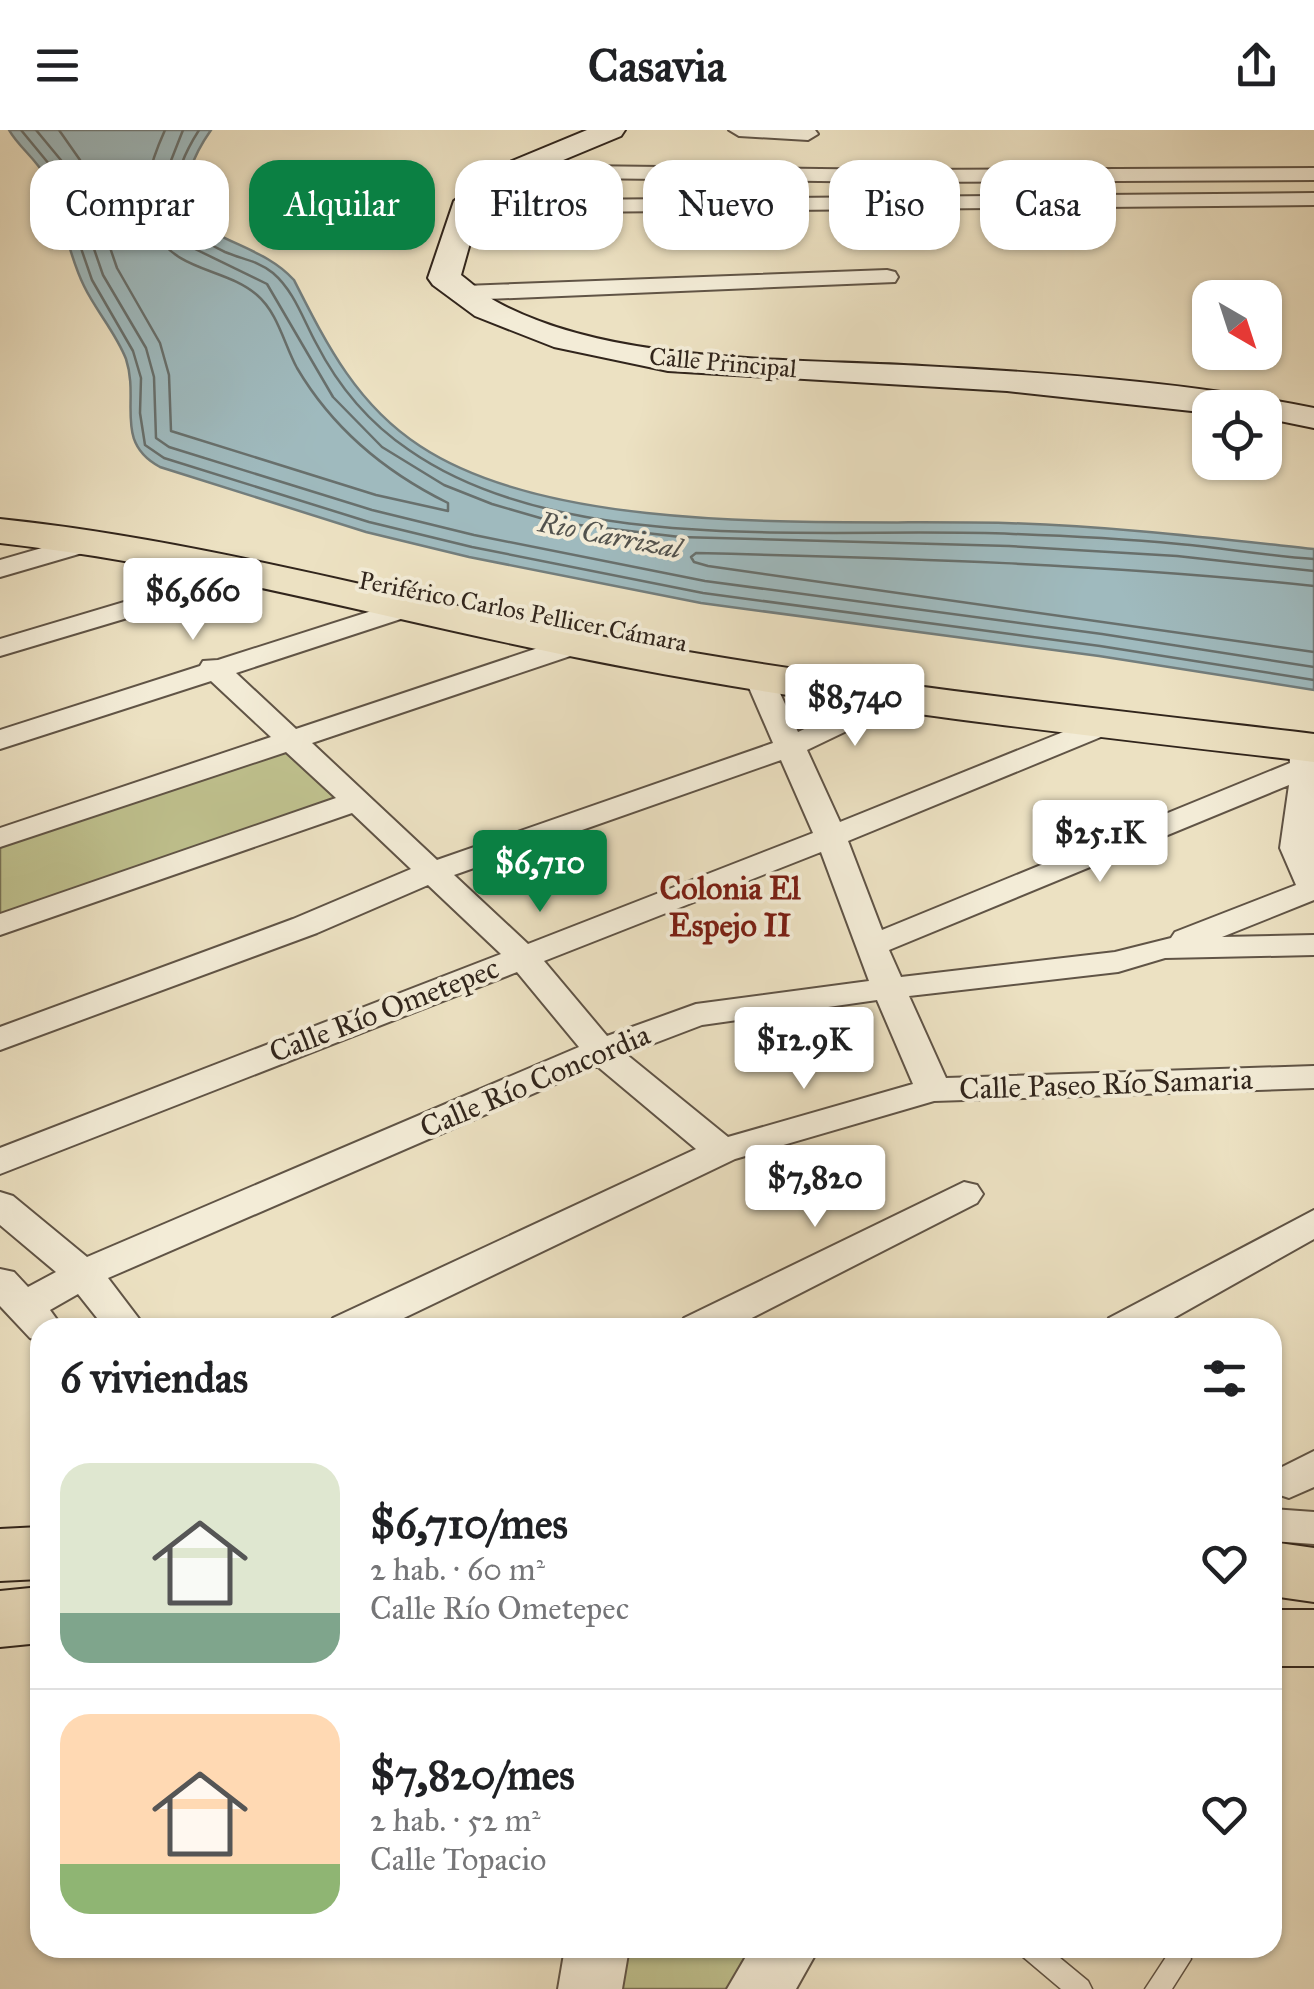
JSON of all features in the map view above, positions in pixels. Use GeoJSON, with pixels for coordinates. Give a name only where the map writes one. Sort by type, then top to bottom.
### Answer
{"type":"FeatureCollection","features":[{"type":"Feature","properties":{"kind":"main road"},"geometry":{"type":"LineString","coordinates":[[539,160],[611,130]]}},
{"type":"Feature","properties":{"kind":"main road"},"geometry":{"type":"LineString","coordinates":[[455,241],[444,278],[464,293]]}},
{"type":"Feature","properties":{"kind":"main road","name":"Calle Principal"},"geometry":{"type":"LineString","coordinates":[[464,293],[486,309],[566,340],[668,361],[1007,381],[1192,401]]}},
{"type":"Feature","properties":{"kind":"main road","name":"Calle Principal"},"geometry":{"type":"LineString","coordinates":[[1282,412],[1314,418]]}},
{"type":"Feature","properties":{"kind":"main road","name":"Periférico Carlos Pellicer Cámara"},"geometry":{"type":"LineString","coordinates":[[0,515],[102,526],[620,633],[1048,699],[1309,748]]}},
{"type":"Feature","properties":{"kind":"main road","name":"Periférico Carlos Pellicer Cámara"},"geometry":{"type":"LineString","coordinates":[[0,531],[102,542],[578,644],[758,676],[1103,726],[1309,748]]}},
{"type":"Feature","properties":{"kind":"main road"},"geometry":{"type":"LineString","coordinates":[[0,1555],[30,1553]]}},
{"type":"Feature","properties":{"kind":"main road"},"geometry":{"type":"LineString","coordinates":[[1282,1570],[1314,1575]]}},
{"type":"Feature","properties":{"kind":"main road"},"geometry":{"type":"LineString","coordinates":[[0,1619],[30,1616]]}},
{"type":"Feature","properties":{"kind":"main road"},"geometry":{"type":"LineString","coordinates":[[1282,1638],[1314,1638]]}},
{"type":"Feature","properties":{"kind":"street"},"geometry":{"type":"LineString","coordinates":[[740,130],[808,134]]}},
{"type":"Feature","properties":{"kind":"street"},"geometry":{"type":"LineString","coordinates":[[623,173],[1314,174]]}},
{"type":"Feature","properties":{"kind":"street"},"geometry":{"type":"LineString","coordinates":[[623,206],[1314,200]]}},
{"type":"Feature","properties":{"kind":"street"},"geometry":{"type":"LineString","coordinates":[[464,293],[887,277]]}},
{"type":"Feature","properties":{"kind":"street"},"geometry":{"type":"LineString","coordinates":[[0,569],[87,543]]}},
{"type":"Feature","properties":{"kind":"street"},"geometry":{"type":"LineString","coordinates":[[0,648],[248,573]]}},
{"type":"Feature","properties":{"kind":"street"},"geometry":{"type":"LineString","coordinates":[[0,740],[406,608]]}},
{"type":"Feature","properties":{"kind":"street"},"geometry":{"type":"LineString","coordinates":[[0,838],[578,644]]}},
{"type":"Feature","properties":{"kind":"street"},"geometry":{"type":"LineString","coordinates":[[214,668],[522,956],[601,1051],[722,1150]]}},
{"type":"Feature","properties":{"kind":"street"},"geometry":{"type":"LineString","coordinates":[[758,676],[831,837],[871,946],[933,1090]]}},
{"type":"Feature","properties":{"kind":"street"},"geometry":{"type":"LineString","coordinates":[[0,1040],[305,926],[430,873],[790,747],[896,697]]}},
{"type":"Feature","properties":{"kind":"street","name":"Calle Río Ometepec"},"geometry":{"type":"LineString","coordinates":[[0,1162],[831,837],[1103,726]]}},
{"type":"Feature","properties":{"kind":"street"},"geometry":{"type":"LineString","coordinates":[[1162,948],[1314,890],[1306,854],[1296,848],[1309,748]]}},
{"type":"Feature","properties":{"kind":"street"},"geometry":{"type":"LineString","coordinates":[[871,946],[1309,748]]}},
{"type":"Feature","properties":{"kind":"street"},"geometry":{"type":"LineString","coordinates":[[0,925],[358,801]]}},
{"type":"Feature","properties":{"kind":"street","name":"Calle Río Concordia"},"geometry":{"type":"LineString","coordinates":[[23,1305],[82,1274],[601,1051],[696,1015],[1016,971],[1118,962],[1162,948],[1314,945]]}},
{"type":"Feature","properties":{"kind":"street","name":"Calle Paseo Río Samaria"},"geometry":{"type":"LineString","coordinates":[[368,1318],[722,1150],[933,1090],[1314,1077]]}},
{"type":"Feature","properties":{"kind":"street"},"geometry":{"type":"LineString","coordinates":[[718,1318],[964,1194]]}},
{"type":"Feature","properties":{"kind":"street"},"geometry":{"type":"LineString","coordinates":[[0,1205],[82,1274],[119,1318]]}},
{"type":"Feature","properties":{"kind":"street"},"geometry":{"type":"LineString","coordinates":[[1142,1318],[1314,1224]]}},
{"type":"Feature","properties":{"kind":"street"},"geometry":{"type":"LineString","coordinates":[[1282,1526],[1314,1528]]}},
{"type":"Feature","properties":{"kind":"street"},"geometry":{"type":"LineString","coordinates":[[1282,1663],[1314,1666]]}},
{"type":"Feature","properties":{"kind":"street"},"geometry":{"type":"LineString","coordinates":[[759,1989],[780,1958]]}},
{"type":"Feature","properties":{"kind":"lane"},"geometry":{"type":"LineString","coordinates":[[1043,1958],[1078,1989]]}},
{"type":"Feature","properties":{"kind":"lane"},"geometry":{"type":"LineString","coordinates":[[1158,1989],[1179,1958]]}},
{"type":"Feature","properties":{"kind":"green space"},"geometry":{"type":"Polygon","coordinates":[[[294,739],[358,801],[0,926],[0,838],[294,739]]]}},
{"type":"Feature","properties":{"kind":"green space"},"geometry":{"type":"Polygon","coordinates":[[[600,1958],[779,1958],[759,1989],[619,1989],[600,1958]]]}},
{"type":"Feature","properties":{"kind":"water"},"geometry":{"type":"Polygon","coordinates":[[[9,130],[211,130],[194,160],[34,160],[9,130]]]}},
{"type":"Feature","properties":{"kind":"water","name":"Rio Carrizal"},"geometry":{"type":"Polygon","coordinates":[[[229,240],[269,260],[294,280],[346,372],[398,430],[420,446],[479,476],[547,497],[703,518],[1005,523],[1160,533],[1314,549],[1314,690],[1099,656],[701,603],[469,557],[366,532],[160,467],[137,445],[132,433],[126,359],[78,273],[71,250],[229,250],[229,240]]]}},
{"type":"Feature","properties":{"kind":"district","name":"Colonia El Espejo II"},"geometry":{"type":"Point","coordinates":[730,906]}}]}
